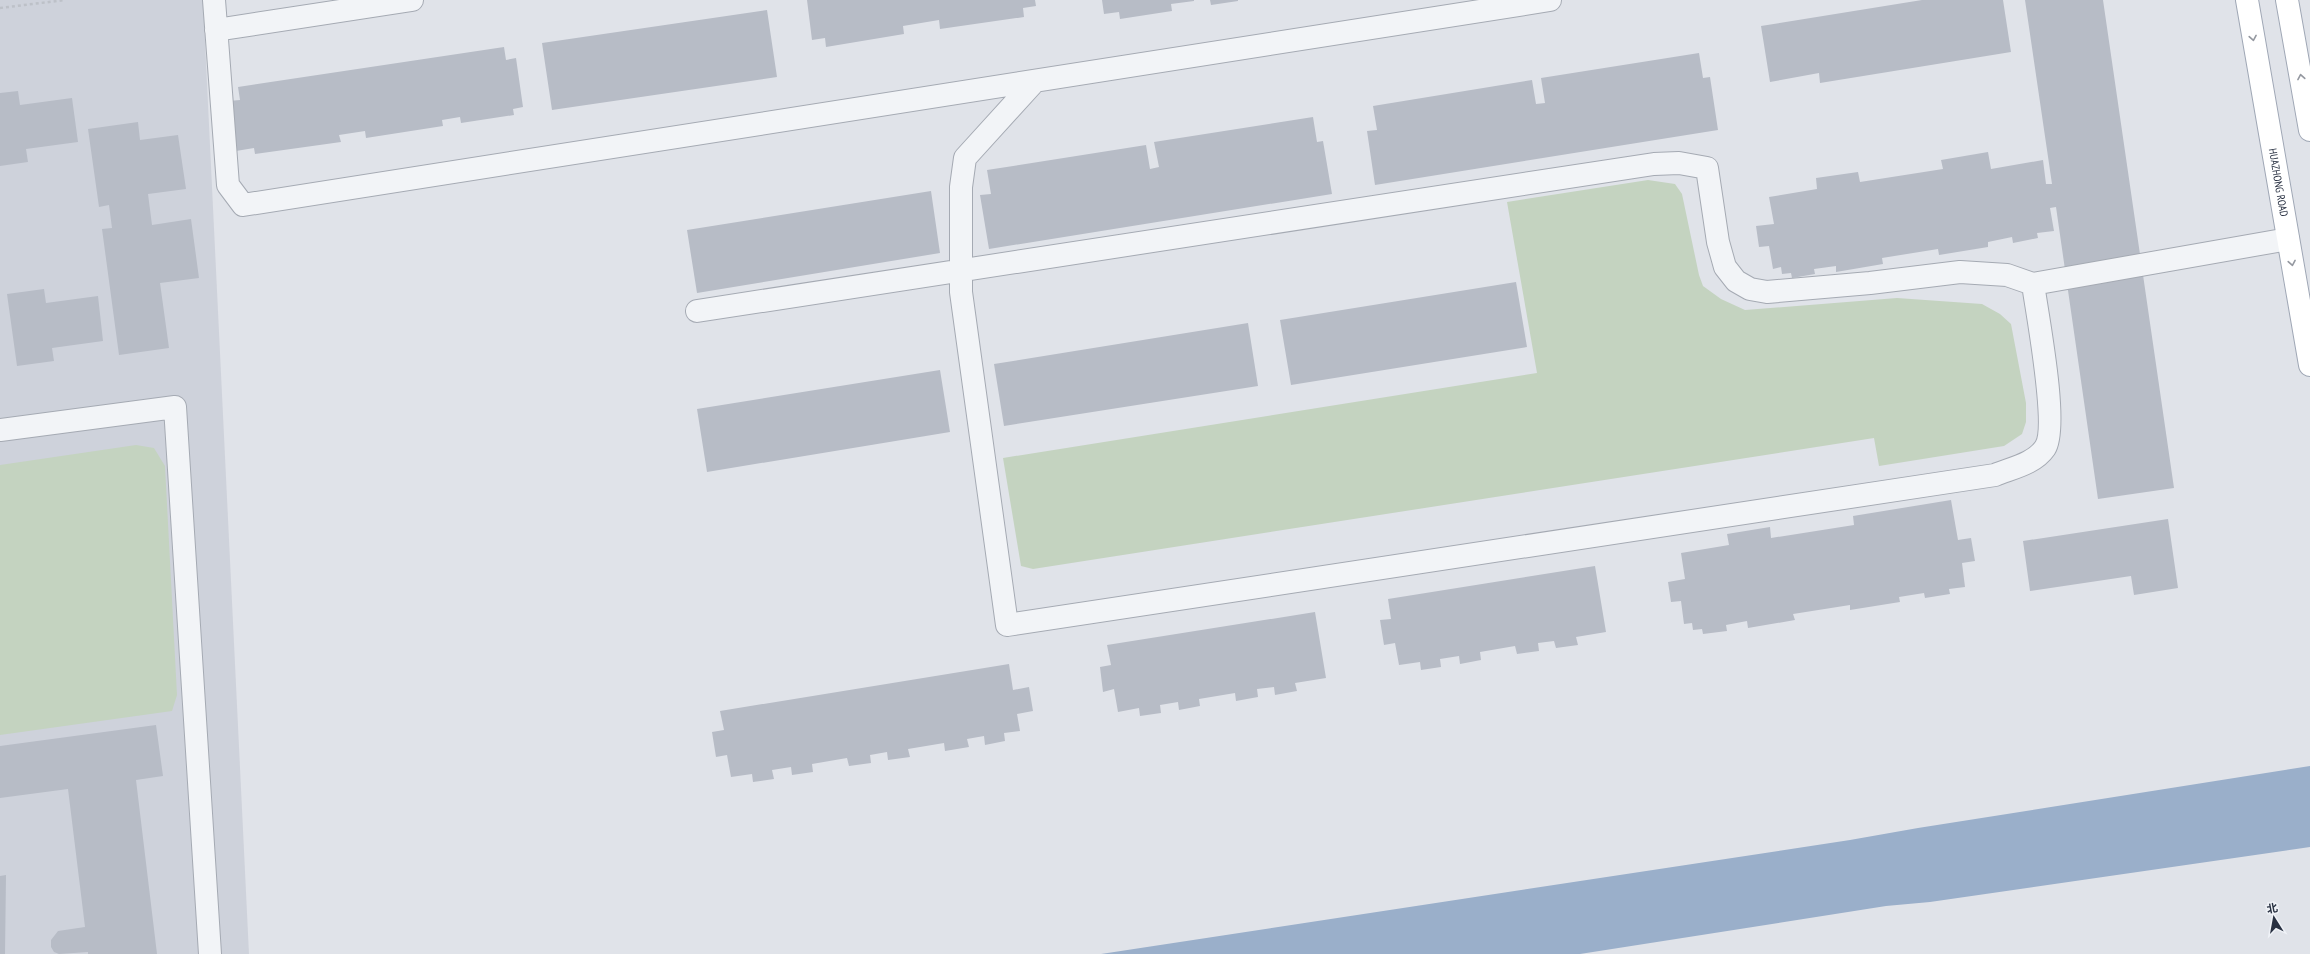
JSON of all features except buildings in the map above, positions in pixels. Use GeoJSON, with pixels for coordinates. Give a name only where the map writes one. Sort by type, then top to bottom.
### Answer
{"type":"FeatureCollection","features":[{"type":"Feature","properties":{"kind":"main road","name":"HUAZHONG ROAD"},"geometry":{"type":"LineString","coordinates":[[2247,0],[2310,365]]}},
{"type":"Feature","properties":{"kind":"main road"},"geometry":{"type":"LineString","coordinates":[[2288,0],[2310,130]]}},
{"type":"Feature","properties":{"kind":"lane"},"geometry":{"type":"LineString","coordinates":[[214,0],[228,185],[243,205],[1550,0]]}},
{"type":"Feature","properties":{"kind":"lane"},"geometry":{"type":"LineString","coordinates":[[216,30],[412,0]]}},
{"type":"Feature","properties":{"kind":"lane"},"geometry":{"type":"LineString","coordinates":[[1035,81],[966,158],[961,187],[962,300],[1007,625],[1995,475],[2035,459],[2046,447],[2051,420],[2033,284]]}},
{"type":"Feature","properties":{"kind":"lane"},"geometry":{"type":"LineString","coordinates":[[697,311],[1654,164],[1679,163],[1707,168],[1718,242],[1726,267],[1736,281],[1750,289],[1767,292],[1870,283],[1960,272],[2007,275],[2033,284],[2288,239]]}},
{"type":"Feature","properties":{"kind":"lane"},"geometry":{"type":"LineString","coordinates":[[0,430],[175,407],[210,954]]}},
{"type":"Feature","properties":{"kind":"path"},"geometry":{"type":"LineString","coordinates":[[0,8],[65,0]]}},
{"type":"Feature","properties":{"kind":"shaded area"},"geometry":{"type":"Polygon","coordinates":[[[0,0],[203,0],[249,954],[0,954],[0,0]]]}},
{"type":"Feature","properties":{"kind":"green space"},"geometry":{"type":"Polygon","coordinates":[[[1648,180],[1675,184],[1682,194],[1699,275],[1703,286],[1721,299],[1745,310],[1897,298],[1982,304],[2000,314],[2011,324],[2026,403],[2026,422],[2022,434],[2004,446],[1879,466],[1874,438],[1033,569],[1021,566],[1003,458],[1537,373],[1507,202],[1648,180]]]}},
{"type":"Feature","properties":{"kind":"green space"},"geometry":{"type":"Polygon","coordinates":[[[136,445],[154,448],[165,466],[177,695],[172,711],[0,735],[0,465],[136,445]]]}},
{"type":"Feature","properties":{"kind":"water"},"geometry":{"type":"Polygon","coordinates":[[[2310,766],[2310,847],[1930,902],[1886,906],[1580,954],[1101,954],[1850,840],[2310,766]]]}}]}
